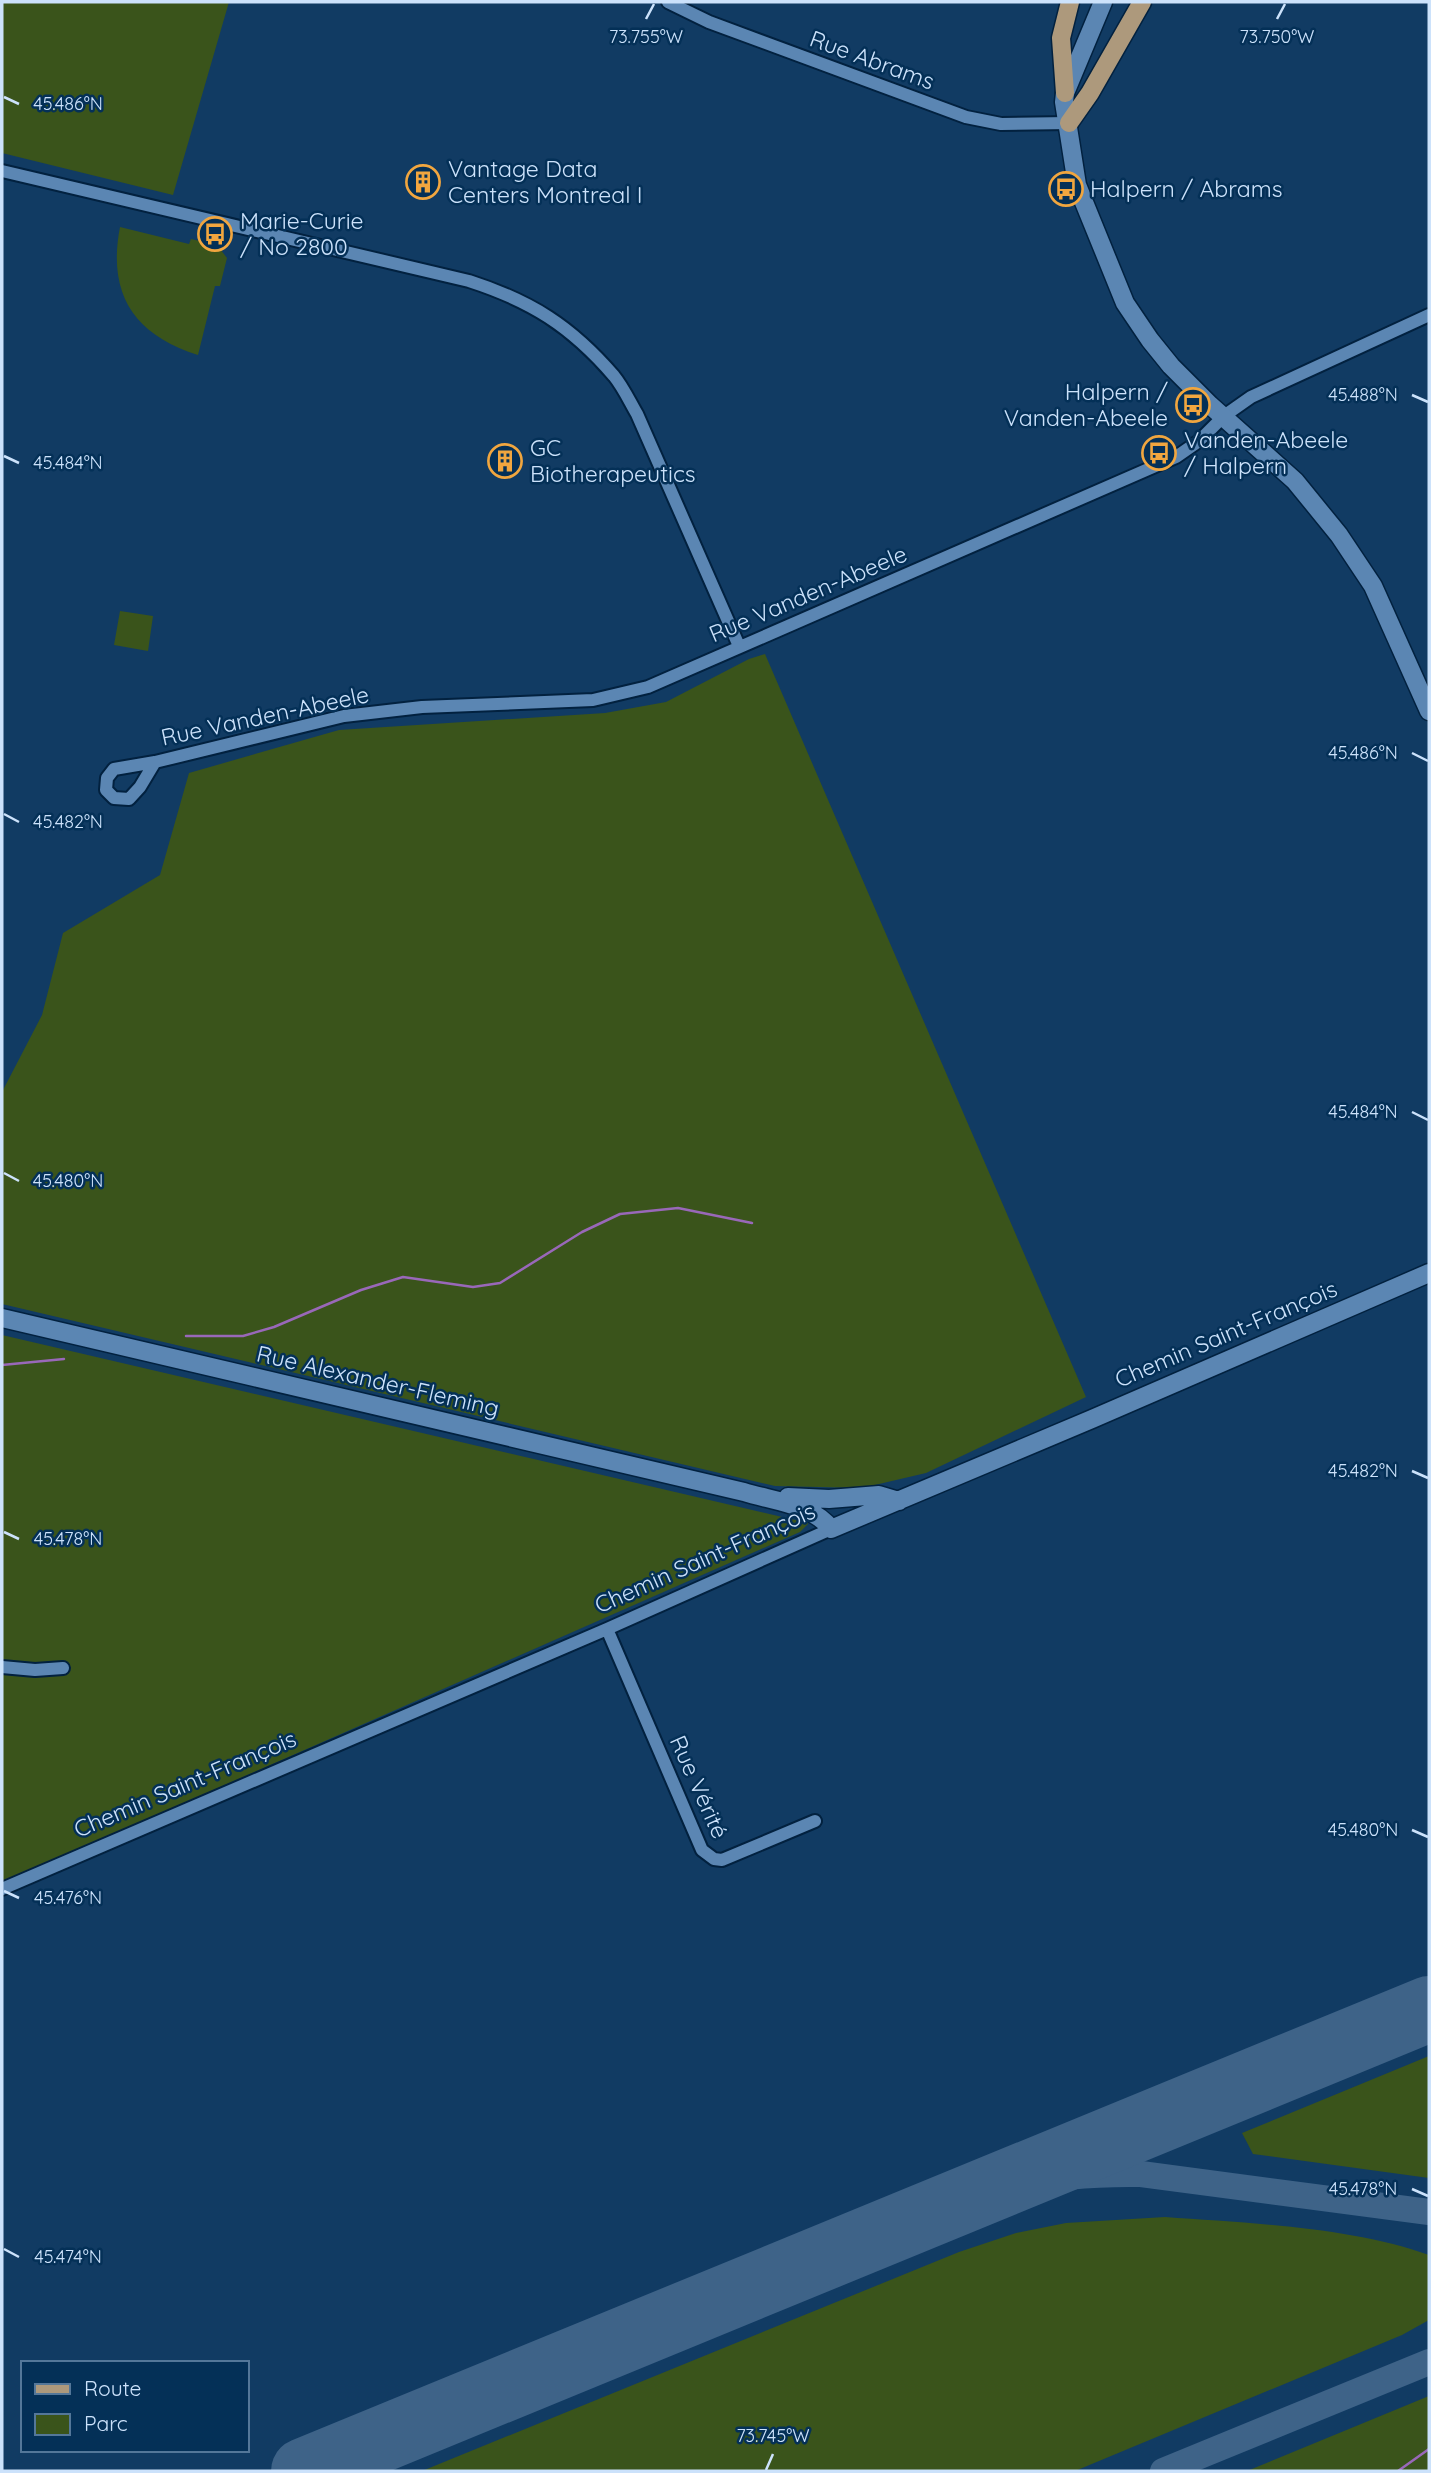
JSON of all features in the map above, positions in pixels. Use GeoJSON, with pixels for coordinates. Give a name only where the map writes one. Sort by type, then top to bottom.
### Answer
{"type":"FeatureCollection","features":[{"type":"Feature","properties":{"kind":"main road"},"geometry":{"type":"LineString","coordinates":[[1065,93],[1061,38],[1070,2]]}},
{"type":"Feature","properties":{"kind":"main road"},"geometry":{"type":"LineString","coordinates":[[1069,123],[1090,93],[1142,2]]}},
{"type":"Feature","properties":{"kind":"street","name":"Rue Abrams"},"geometry":{"type":"LineString","coordinates":[[668,2],[709,22],[966,117],[998,124],[1069,123]]}},
{"type":"Feature","properties":{"kind":"street"},"geometry":{"type":"LineString","coordinates":[[1069,123],[1104,2]]}},
{"type":"Feature","properties":{"kind":"street"},"geometry":{"type":"LineString","coordinates":[[1104,2],[1065,93],[1077,186],[1125,303],[1171,366],[1295,481],[1339,535],[1373,586],[1429,711]]}},
{"type":"Feature","properties":{"kind":"street"},"geometry":{"type":"LineString","coordinates":[[2,171],[469,281],[531,305],[565,327],[615,378],[637,414],[739,646]]}},
{"type":"Feature","properties":{"kind":"street","name":"Rue Vanden-Abeele"},"geometry":{"type":"LineString","coordinates":[[155,762],[140,787],[129,799],[110,795],[106,790],[107,778],[114,769],[155,762],[344,716],[422,707],[593,700],[648,687],[1176,457],[1251,397],[1429,315]]}},
{"type":"Feature","properties":{"kind":"street","name":"Chemin Saint-François"},"geometry":{"type":"LineString","coordinates":[[2,1889],[1429,1273]]}},
{"type":"Feature","properties":{"kind":"street","name":"Rue Alexander-Fleming"},"geometry":{"type":"LineString","coordinates":[[2,1318],[744,1492],[806,1510],[820,1518],[831,1529]]}},
{"type":"Feature","properties":{"kind":"street","name":"Rue Alexander-Fleming"},"geometry":{"type":"LineString","coordinates":[[744,1492],[829,1499],[879,1495],[899,1501]]}},
{"type":"Feature","properties":{"kind":"street","name":"Rue Vérité"},"geometry":{"type":"LineString","coordinates":[[607,1629],[702,1850],[707,1856],[722,1860],[815,1821]]}},
{"type":"Feature","properties":{"kind":"street"},"geometry":{"type":"LineString","coordinates":[[2,1667],[51,1671],[63,1668]]}},
{"type":"Feature","properties":{"kind":"green space"},"geometry":{"type":"Polygon","coordinates":[[[2,2],[229,2],[173,195],[2,153],[2,2]]]}},
{"type":"Feature","properties":{"kind":"green space"},"geometry":{"type":"Polygon","coordinates":[[[120,227],[189,244],[191,239],[217,245],[227,258],[220,286],[215,286],[198,355],[157,336],[130,309],[122,292],[118,272],[120,227]]]}},
{"type":"Feature","properties":{"kind":"green space"},"geometry":{"type":"Polygon","coordinates":[[[120,611],[153,616],[148,651],[114,645],[120,611]]]}},
{"type":"Feature","properties":{"kind":"green space"},"geometry":{"type":"Polygon","coordinates":[[[765,654],[1086,1397],[926,1473],[862,1488],[775,1486],[2,1304],[2,1092],[42,1015],[63,933],[160,875],[189,773],[339,730],[605,713],[666,702],[749,659],[765,654]]]}},
{"type":"Feature","properties":{"kind":"green space"},"geometry":{"type":"Polygon","coordinates":[[[2,1335],[795,1520],[807,1516],[808,1524],[800,1532],[2,1883],[2,1335]]]}},
{"type":"Feature","properties":{"kind":"green space"},"geometry":{"type":"Polygon","coordinates":[[[1429,2056],[1429,2178],[1253,2154],[1242,2133],[1429,2056]]]}},
{"type":"Feature","properties":{"kind":"green space"},"geometry":{"type":"Polygon","coordinates":[[[1165,2217],[1333,2232],[1429,2255],[1429,2320],[1402,2335],[1075,2471],[422,2471],[959,2252],[1016,2233],[1066,2223],[1165,2217]]]}},
{"type":"Feature","properties":{"kind":"green space"},"geometry":{"type":"Polygon","coordinates":[[[1429,2396],[1429,2471],[1247,2471],[1429,2396]]]}},
{"type":"Feature","properties":{"kind":"waterway"},"geometry":{"type":"LineString","coordinates":[[186,1336],[243,1336],[274,1327],[361,1290],[403,1277],[473,1287],[500,1283],[582,1232],[620,1214],[678,1208],[752,1223]]}},
{"type":"Feature","properties":{"kind":"waterway"},"geometry":{"type":"LineString","coordinates":[[2,1365],[64,1359]]}},
{"type":"Feature","properties":{"kind":"waterway"},"geometry":{"type":"LineString","coordinates":[[1398,2471],[1429,2449]]}},
{"type":"Feature","properties":{"kind":"taxiway"},"geometry":{"type":"LineString","coordinates":[[966,2199],[1030,2182],[1096,2175],[1141,2174],[1429,2212]]}},
{"type":"Feature","properties":{"kind":"taxiway"},"geometry":{"type":"LineString","coordinates":[[1163,2471],[1429,2362]]}},
{"type":"Feature","properties":{"kind":"taxiway"},"geometry":{"type":"LineString","coordinates":[[324,2471],[402,2431]]}},
{"type":"Feature","properties":{"kind":"runway"},"geometry":{"type":"LineString","coordinates":[[304,2471],[1429,2009]]}},
{"type":"Feature","properties":{"kind":"place","name":"Vantage Data Centers Montreal I"},"geometry":{"type":"Point","coordinates":[423,182]}},
{"type":"Feature","properties":{"kind":"place","name":"Halpern / Abrams"},"geometry":{"type":"Point","coordinates":[1066,189]}},
{"type":"Feature","properties":{"kind":"place","name":"Marie-Curie / No 2800"},"geometry":{"type":"Point","coordinates":[215,234]}},
{"type":"Feature","properties":{"kind":"place","name":"Halpern / Vanden-Abeele"},"geometry":{"type":"Point","coordinates":[1193,405]}},
{"type":"Feature","properties":{"kind":"place","name":"Vanden-Abeele / Halpern"},"geometry":{"type":"Point","coordinates":[1159,453]}},
{"type":"Feature","properties":{"kind":"place","name":"GC Biotherapeutics"},"geometry":{"type":"Point","coordinates":[505,461]}}]}
